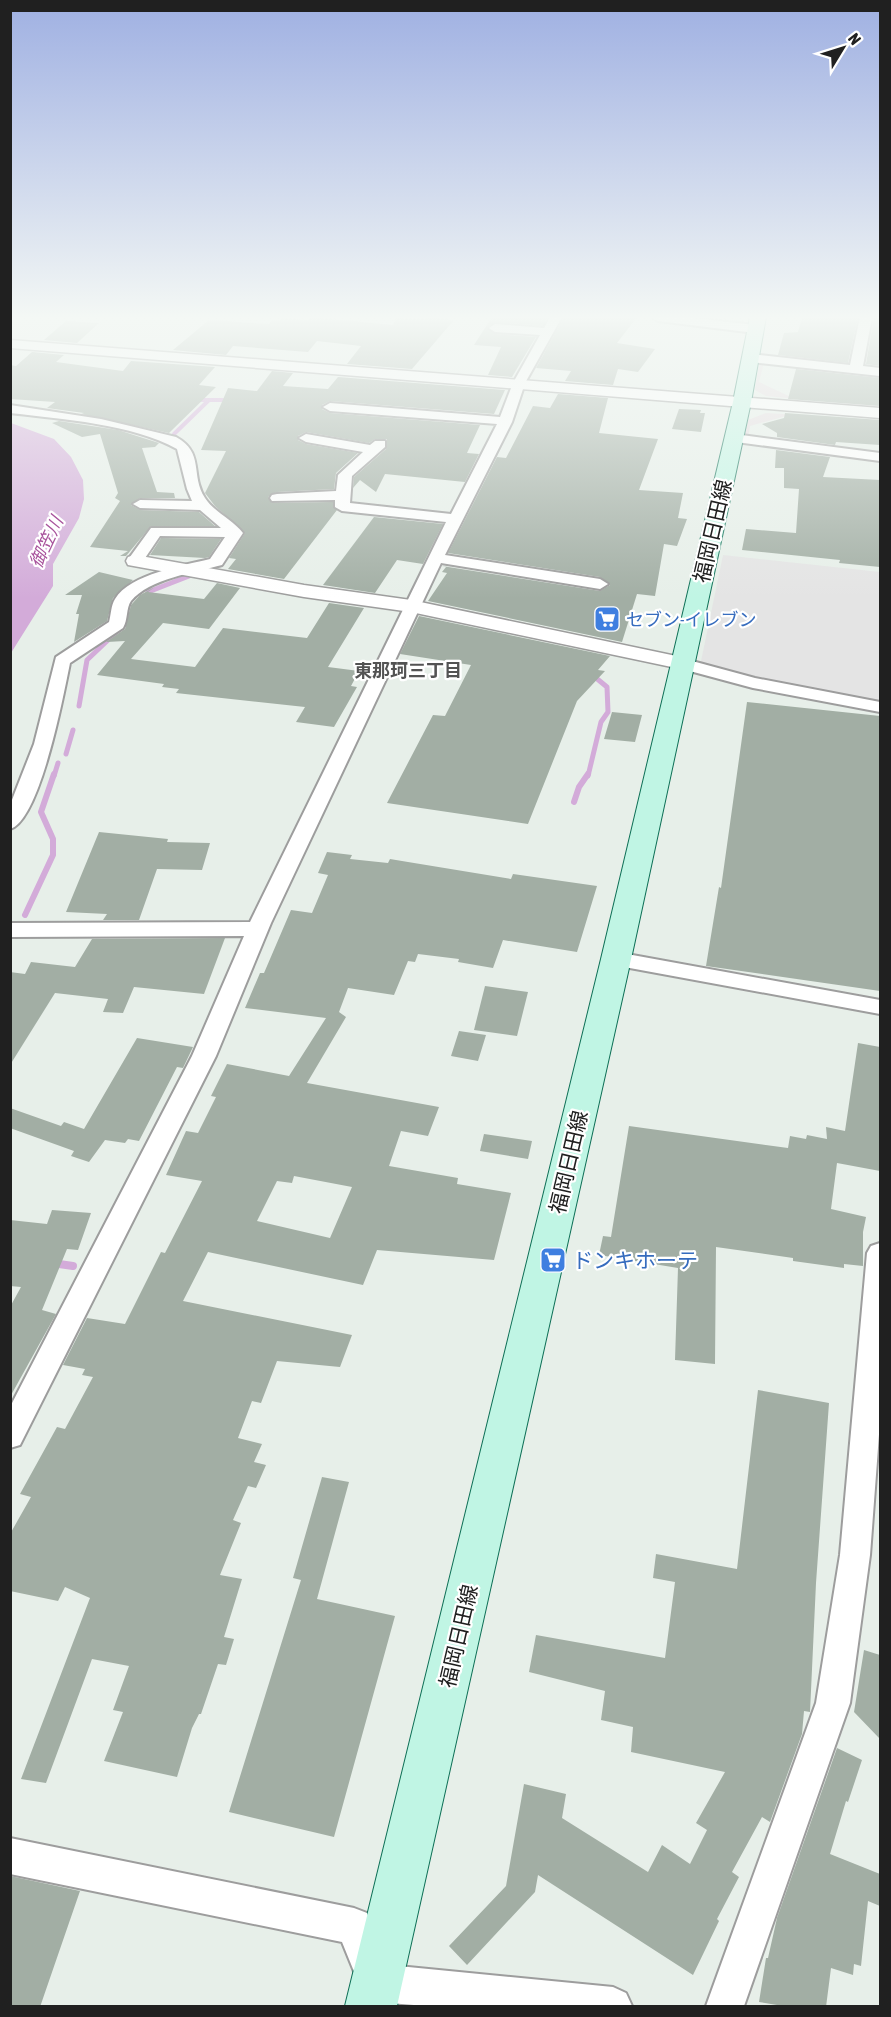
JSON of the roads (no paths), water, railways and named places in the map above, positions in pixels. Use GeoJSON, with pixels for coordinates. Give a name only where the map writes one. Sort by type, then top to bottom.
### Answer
{"type":"FeatureCollection","features":[{"type":"Feature","properties":{"kind":"main road","name":"福岡日田線"},"geometry":{"type":"LineString","coordinates":[[374,1995],[616,959],[681,663],[740,411]]}},
{"type":"Feature","properties":{"kind":"street"},"geometry":{"type":"LineString","coordinates":[[25,411],[92,421],[175,441],[186,453],[195,494],[203,506],[235,533]]}},
{"type":"Feature","properties":{"kind":"street"},"geometry":{"type":"LineString","coordinates":[[392,411],[494,418],[505,422]]}},
{"type":"Feature","properties":{"kind":"street"},"geometry":{"type":"LineString","coordinates":[[10,1436],[204,1056],[258,929],[411,606],[509,411]]}},
{"type":"Feature","properties":{"kind":"street"},"geometry":{"type":"LineString","coordinates":[[856,411],[880,413]]}},
{"type":"Feature","properties":{"kind":"street"},"geometry":{"type":"LineString","coordinates":[[306,438],[377,447],[345,475],[342,507],[456,519]]}},
{"type":"Feature","properties":{"kind":"street"},"geometry":{"type":"LineString","coordinates":[[734,438],[880,457]]}},
{"type":"Feature","properties":{"kind":"street"},"geometry":{"type":"LineString","coordinates":[[277,498],[343,495]]}},
{"type":"Feature","properties":{"kind":"street"},"geometry":{"type":"LineString","coordinates":[[140,504],[203,506]]}},
{"type":"Feature","properties":{"kind":"street"},"geometry":{"type":"LineString","coordinates":[[235,533],[156,531],[135,561],[304,591],[411,606],[681,663],[753,683],[880,707]]}},
{"type":"Feature","properties":{"kind":"street"},"geometry":{"type":"LineString","coordinates":[[10,823],[28,793],[45,743],[62,661],[117,624],[122,600],[144,582],[160,575],[216,562],[235,533]]}},
{"type":"Feature","properties":{"kind":"street"},"geometry":{"type":"LineString","coordinates":[[436,558],[600,584]]}},
{"type":"Feature","properties":{"kind":"street"},"geometry":{"type":"LineString","coordinates":[[10,930],[258,929]]}},
{"type":"Feature","properties":{"kind":"street"},"geometry":{"type":"LineString","coordinates":[[616,959],[880,1007]]}},
{"type":"Feature","properties":{"kind":"street"},"geometry":{"type":"LineString","coordinates":[[726,2007],[833,1703],[855,1555],[880,1253]]}},
{"type":"Feature","properties":{"kind":"street"},"geometry":{"type":"LineString","coordinates":[[10,1856],[354,1926],[374,1995],[613,2007]]}},
{"type":"Feature","properties":{"kind":"water","name":"御笠川"},"geometry":{"type":"Polygon","coordinates":[[[11,423],[54,439],[71,457],[83,480],[84,499],[79,518],[53,564],[53,586],[11,653],[11,423]]]}},
{"type":"Feature","properties":{"kind":"waterway"},"geometry":{"type":"LineString","coordinates":[[174,434],[198,411]]}},
{"type":"Feature","properties":{"kind":"waterway"},"geometry":{"type":"LineString","coordinates":[[148,592],[189,576]]}},
{"type":"Feature","properties":{"kind":"waterway"},"geometry":{"type":"LineString","coordinates":[[79,706],[87,660],[127,622],[130,614]]}},
{"type":"Feature","properties":{"kind":"waterway"},"geometry":{"type":"LineString","coordinates":[[588,776],[601,722],[608,712],[607,687],[590,673]]}},
{"type":"Feature","properties":{"kind":"waterway"},"geometry":{"type":"LineString","coordinates":[[66,754],[73,730]]}},
{"type":"Feature","properties":{"kind":"waterway"},"geometry":{"type":"LineString","coordinates":[[54,776],[58,763]]}},
{"type":"Feature","properties":{"kind":"waterway"},"geometry":{"type":"LineString","coordinates":[[25,915],[53,855],[53,839],[41,812],[54,774]]}},
{"type":"Feature","properties":{"kind":"waterway"},"geometry":{"type":"LineString","coordinates":[[574,802],[579,787],[588,774]]}},
{"type":"Feature","properties":{"kind":"waterway"},"geometry":{"type":"LineString","coordinates":[[52,1263],[73,1266]]}},
{"type":"Feature","properties":{"kind":"place","name":"セブン-イレブン"},"geometry":{"type":"Point","coordinates":[607,619]}},
{"type":"Feature","properties":{"kind":"place","name":"ドンキホーテ"},"geometry":{"type":"Point","coordinates":[553,1260]}},
{"type":"Feature","properties":{"kind":"district","name":"東那珂三丁目"},"geometry":{"type":"Point","coordinates":[408,670]}}]}
